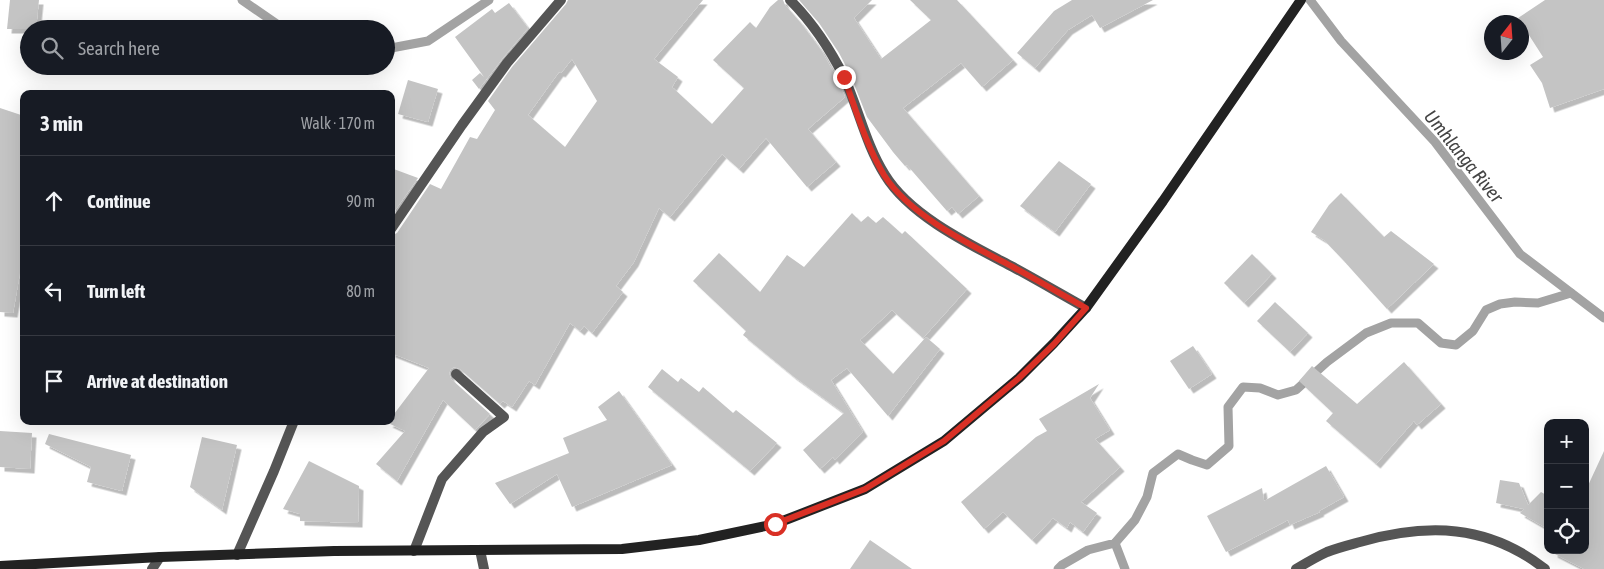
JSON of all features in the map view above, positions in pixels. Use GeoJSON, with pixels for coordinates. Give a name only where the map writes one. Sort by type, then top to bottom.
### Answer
{"type":"FeatureCollection","features":[{"type":"Feature","properties":{"kind":"street"},"geometry":{"type":"LineString","coordinates":[[395,223],[507,62],[562,0]]}},
{"type":"Feature","properties":{"kind":"street"},"geometry":{"type":"LineString","coordinates":[[790,0],[805,15],[844,77],[870,148],[885,176],[901,197],[925,216],[955,235],[1086,308]]}},
{"type":"Feature","properties":{"kind":"street"},"geometry":{"type":"LineString","coordinates":[[0,566],[160,557],[334,551],[622,549],[699,540],[775,524],[865,489],[944,441],[1019,378],[1054,344],[1086,308],[1163,201],[1301,0]]}},
{"type":"Feature","properties":{"kind":"street"},"geometry":{"type":"LineString","coordinates":[[414,551],[442,479],[477,438],[504,417],[456,374]]}},
{"type":"Feature","properties":{"kind":"street"},"geometry":{"type":"LineString","coordinates":[[237,555],[292,425]]}},
{"type":"Feature","properties":{"kind":"street"},"geometry":{"type":"LineString","coordinates":[[1296,569],[1327,552],[1381,536],[1426,530],[1459,531],[1493,539],[1532,559],[1544,569]]}},
{"type":"Feature","properties":{"kind":"street"},"geometry":{"type":"LineString","coordinates":[[480,550],[484,569]]}},
{"type":"Feature","properties":{"kind":"street"},"geometry":{"type":"LineString","coordinates":[[152,569],[160,557]]}},
{"type":"Feature","properties":{"kind":"building"},"geometry":{"type":"Polygon","coordinates":[[[10,0],[39,0],[37,20],[20,20],[20,29],[7,29],[10,0]]]}},
{"type":"Feature","properties":{"kind":"building"},"geometry":{"type":"Polygon","coordinates":[[[568,0],[703,0],[654,59],[678,77],[672,87],[712,124],[744,88],[713,60],[750,22],[756,28],[770,7],[778,0],[783,0],[821,50],[845,97],[808,129],[836,162],[807,187],[766,138],[739,169],[722,154],[670,217],[659,208],[634,262],[616,286],[623,292],[592,333],[584,326],[580,331],[570,323],[535,385],[529,381],[512,407],[503,401],[500,404],[460,369],[454,367],[451,369],[449,373],[451,379],[490,414],[475,430],[443,400],[397,481],[376,464],[405,431],[392,425],[395,425],[395,413],[429,368],[395,355],[395,234],[430,184],[441,189],[470,137],[477,139],[495,110],[488,101],[512,67],[568,0]],[[572,59],[561,73],[559,72],[528,115],[565,147],[597,101],[572,59]]]}},
{"type":"Feature","properties":{"kind":"building"},"geometry":{"type":"Polygon","coordinates":[[[799,0],[872,0],[854,18],[881,59],[931,20],[910,0],[957,0],[1013,60],[982,87],[961,63],[903,108],[979,196],[958,214],[952,207],[947,211],[907,165],[905,166],[893,152],[867,117],[850,74],[839,53],[819,23],[799,0]]]}},
{"type":"Feature","properties":{"kind":"building"},"geometry":{"type":"Polygon","coordinates":[[[1072,0],[1153,0],[1100,28],[1092,15],[1068,30],[1035,68],[1017,53],[1054,11],[1072,0]]]}},
{"type":"Feature","properties":{"kind":"building"},"geometry":{"type":"Polygon","coordinates":[[[1545,0],[1604,0],[1604,89],[1550,108],[1542,83],[1530,65],[1543,57],[1529,35],[1529,15],[1522,15],[1545,0]]]}},
{"type":"Feature","properties":{"kind":"building"},"geometry":{"type":"Polygon","coordinates":[[[509,3],[528,28],[479,89],[472,80],[480,73],[484,77],[455,37],[492,9],[495,13],[509,3]]]}},
{"type":"Feature","properties":{"kind":"building"},"geometry":{"type":"Polygon","coordinates":[[[408,80],[438,89],[428,122],[398,114],[408,80]]]}},
{"type":"Feature","properties":{"kind":"building"},"geometry":{"type":"Polygon","coordinates":[[[0,108],[20,115],[20,273],[13,313],[0,312],[0,108]]]}},
{"type":"Feature","properties":{"kind":"building"},"geometry":{"type":"Polygon","coordinates":[[[1059,161],[1091,184],[1055,232],[1020,206],[1059,161]]]}},
{"type":"Feature","properties":{"kind":"building"},"geometry":{"type":"Polygon","coordinates":[[[395,169],[418,178],[395,210],[395,169]]]}},
{"type":"Feature","properties":{"kind":"building"},"geometry":{"type":"Polygon","coordinates":[[[1341,193],[1384,237],[1391,231],[1434,264],[1387,309],[1324,240],[1311,232],[1329,205],[1341,193]]]}},
{"type":"Feature","properties":{"kind":"building"},"geometry":{"type":"Polygon","coordinates":[[[852,213],[861,222],[868,216],[876,223],[883,217],[902,234],[905,231],[967,289],[923,338],[892,310],[860,340],[893,374],[926,337],[940,349],[888,416],[847,368],[831,380],[863,432],[835,460],[833,457],[820,469],[803,450],[844,413],[793,376],[743,335],[746,331],[693,281],[719,253],[760,292],[787,255],[804,267],[852,213]]]}},
{"type":"Feature","properties":{"kind":"building"},"geometry":{"type":"Polygon","coordinates":[[[1252,254],[1272,274],[1244,303],[1224,283],[1252,254]]]}},
{"type":"Feature","properties":{"kind":"building"},"geometry":{"type":"Polygon","coordinates":[[[1275,302],[1308,333],[1290,352],[1257,321],[1275,302]]]}},
{"type":"Feature","properties":{"kind":"building"},"geometry":{"type":"Polygon","coordinates":[[[1193,346],[1212,374],[1189,389],[1170,361],[1193,346]]]}},
{"type":"Feature","properties":{"kind":"building"},"geometry":{"type":"Polygon","coordinates":[[[1404,362],[1441,404],[1417,425],[1414,421],[1376,464],[1326,421],[1333,413],[1299,381],[1312,366],[1357,404],[1404,362]]]}},
{"type":"Feature","properties":{"kind":"building"},"geometry":{"type":"Polygon","coordinates":[[[662,369],[678,382],[681,378],[699,392],[703,387],[733,413],[736,410],[777,443],[750,471],[648,387],[662,369]]]}},
{"type":"Feature","properties":{"kind":"building"},"geometry":{"type":"Polygon","coordinates":[[[1099,384],[1090,398],[1110,430],[1095,439],[1120,467],[1081,502],[1097,513],[1083,532],[1070,522],[1067,528],[1053,518],[1032,540],[1003,512],[984,529],[961,502],[1036,437],[1047,431],[1039,419],[1099,384]]]}},
{"type":"Feature","properties":{"kind":"building"},"geometry":{"type":"Polygon","coordinates":[[[619,391],[672,465],[572,507],[557,474],[510,504],[495,483],[569,453],[563,438],[607,420],[598,407],[619,391]]]}},
{"type":"Feature","properties":{"kind":"building"},"geometry":{"type":"Polygon","coordinates":[[[0,431],[32,433],[30,469],[0,467],[0,431]]]}},
{"type":"Feature","properties":{"kind":"building"},"geometry":{"type":"Polygon","coordinates":[[[49,434],[131,455],[122,491],[87,482],[91,467],[45,444],[49,434]]]}},
{"type":"Feature","properties":{"kind":"building"},"geometry":{"type":"Polygon","coordinates":[[[202,437],[237,445],[222,510],[190,487],[202,437]]]}},
{"type":"Feature","properties":{"kind":"building"},"geometry":{"type":"Polygon","coordinates":[[[1604,451],[1604,569],[1584,569],[1555,554],[1589,554],[1589,483],[1604,451]]]}},
{"type":"Feature","properties":{"kind":"building"},"geometry":{"type":"Polygon","coordinates":[[[309,461],[359,486],[358,523],[300,521],[300,514],[283,509],[309,461]]]}},
{"type":"Feature","properties":{"kind":"building"},"geometry":{"type":"Polygon","coordinates":[[[1326,466],[1344,497],[1320,512],[1290,525],[1288,520],[1226,552],[1207,516],[1262,488],[1264,501],[1326,466]]]}},
{"type":"Feature","properties":{"kind":"building"},"geometry":{"type":"Polygon","coordinates":[[[1500,480],[1519,483],[1528,505],[1541,492],[1544,494],[1544,527],[1520,513],[1524,509],[1496,503],[1500,480]]]}},
{"type":"Feature","properties":{"kind":"building"},"geometry":{"type":"Polygon","coordinates":[[[870,540],[912,569],[850,569],[870,540]]]}},
{"type":"Feature","properties":{"kind":"waterway"},"geometry":{"type":"LineString","coordinates":[[242,0],[271,20]]}},
{"type":"Feature","properties":{"kind":"waterway"},"geometry":{"type":"LineString","coordinates":[[395,47],[428,41],[489,0]]}},
{"type":"Feature","properties":{"kind":"waterway","name":"Umhlanga River"},"geometry":{"type":"LineString","coordinates":[[1310,0],[1341,41],[1435,142],[1520,254],[1604,318]]}},
{"type":"Feature","properties":{"kind":"waterway"},"geometry":{"type":"LineString","coordinates":[[1058,569],[1088,550],[1115,543],[1135,520],[1147,497],[1153,473],[1178,454],[1207,465],[1229,446],[1228,407],[1243,387],[1260,388],[1278,395],[1296,390],[1327,362],[1366,333],[1391,323],[1418,323],[1441,343],[1456,345],[1473,331],[1486,310],[1500,304],[1515,302],[1538,303],[1571,293]]}},
{"type":"Feature","properties":{"kind":"waterway"},"geometry":{"type":"LineString","coordinates":[[1115,543],[1125,569]]}},
{"type":"Feature","properties":{"kind":"route"},"geometry":{"type":"LineString","coordinates":[[775,524],[865,489],[944,441],[1019,378],[1054,344],[1086,308],[955,235],[925,216],[901,197],[885,176],[870,148],[844,77]]}}]}
